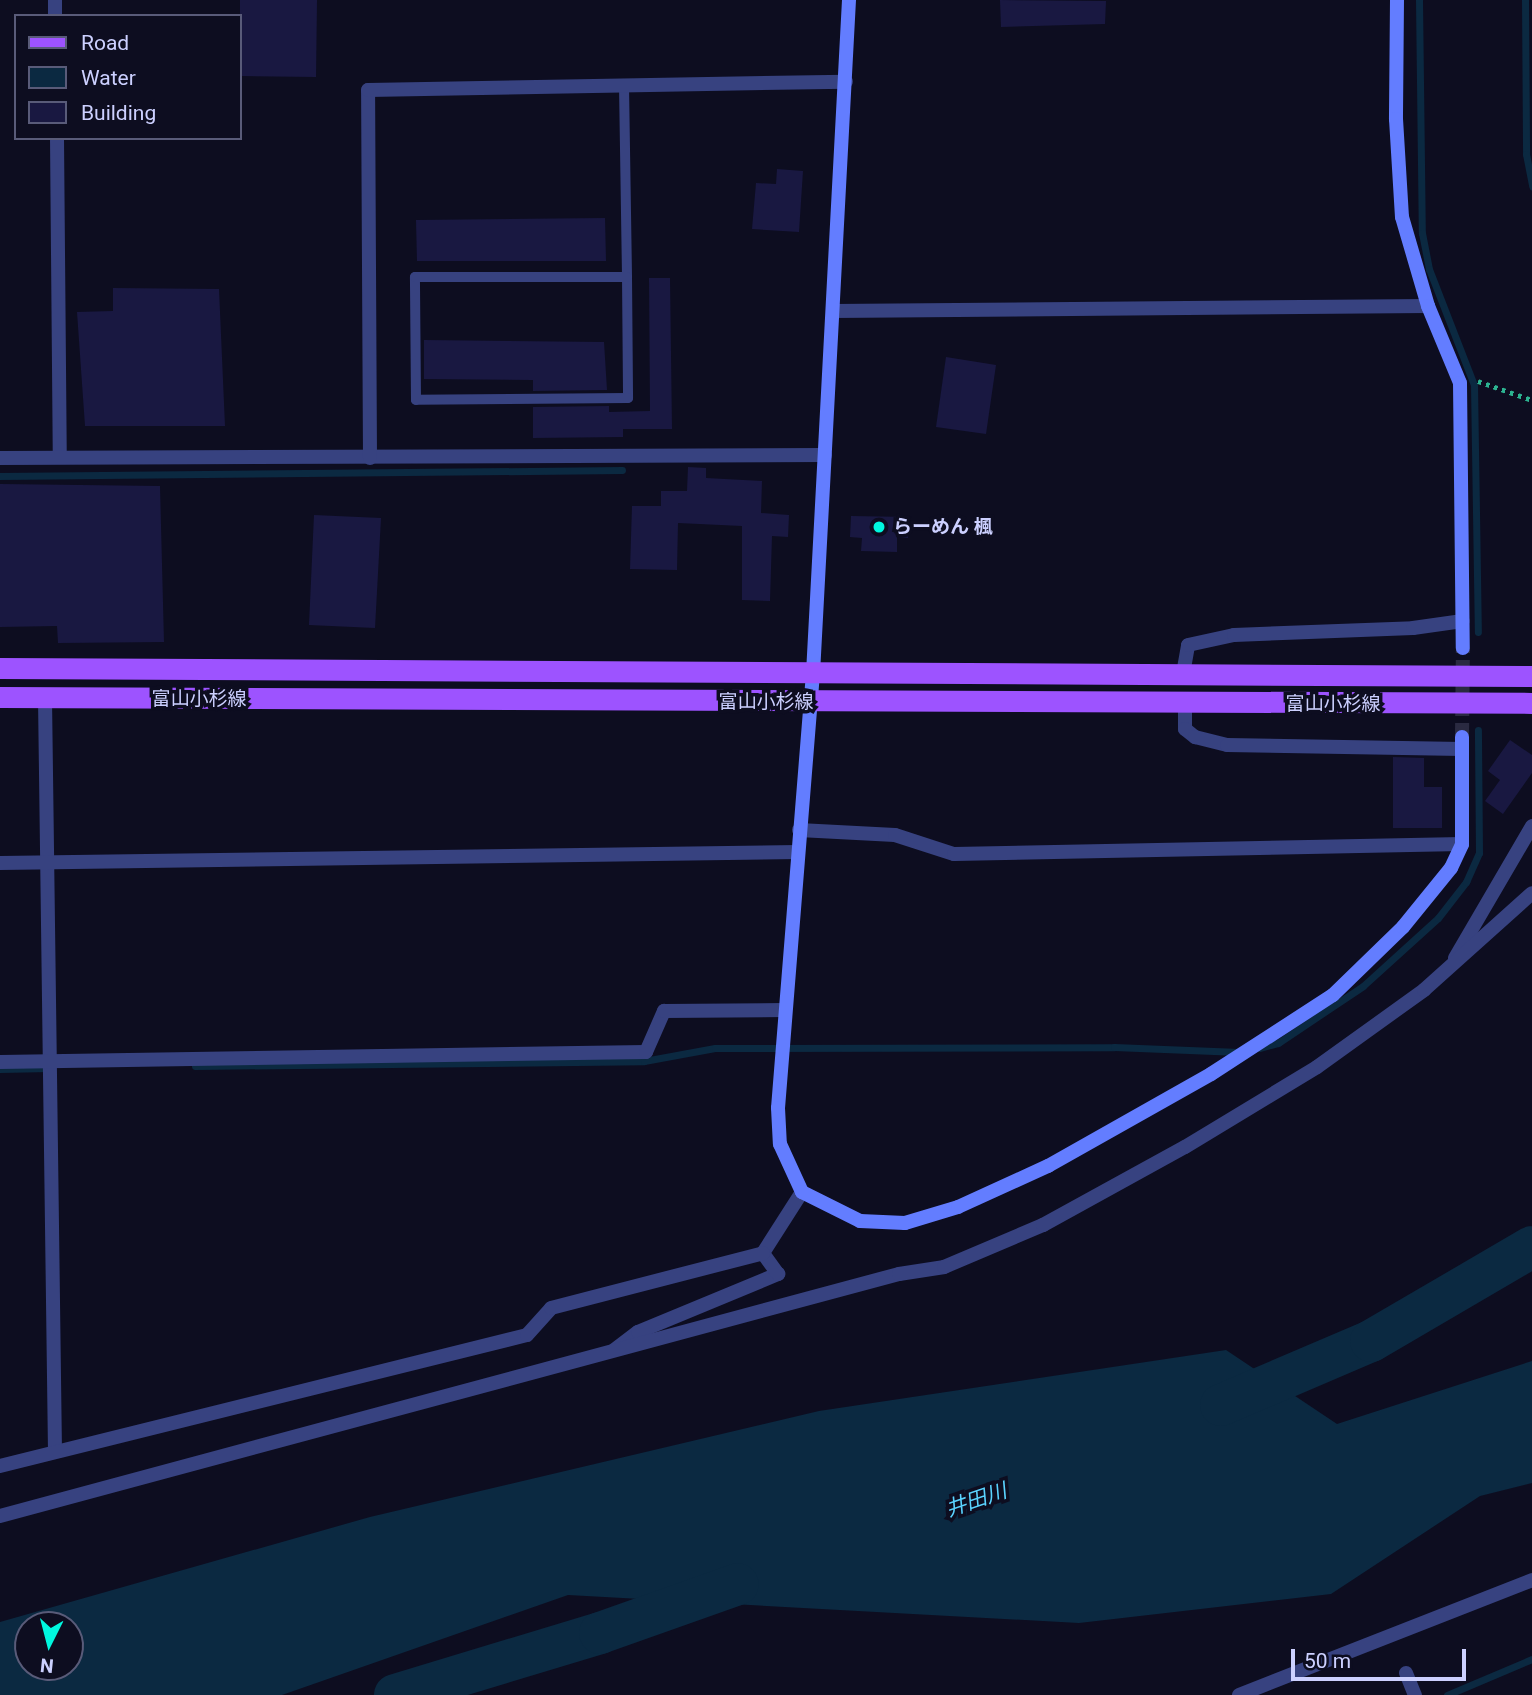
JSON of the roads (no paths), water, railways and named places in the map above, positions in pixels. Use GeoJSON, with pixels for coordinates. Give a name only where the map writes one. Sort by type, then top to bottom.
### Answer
{"type":"FeatureCollection","features":[{"type":"Feature","properties":{"kind":"main road","name":"富山小杉線"},"geometry":{"type":"LineString","coordinates":[[0,668],[1532,676]]}},
{"type":"Feature","properties":{"kind":"main road","name":"富山小杉線"},"geometry":{"type":"LineString","coordinates":[[0,697],[1185,704],[1532,703]]}},
{"type":"Feature","properties":{"kind":"street"},"geometry":{"type":"LineString","coordinates":[[849,0],[813,673],[778,1108],[780,1144],[802,1192],[860,1221],[905,1223],[958,1207],[1048,1166],[1211,1074],[1333,995],[1403,927],[1451,868],[1462,844],[1462,743],[1227,745],[1195,737],[1185,729],[1185,704]]}},
{"type":"Feature","properties":{"kind":"street"},"geometry":{"type":"LineString","coordinates":[[1397,0],[1396,119],[1402,217],[1428,306],[1460,383],[1463,648]]}},
{"type":"Feature","properties":{"kind":"street"},"geometry":{"type":"LineString","coordinates":[[370,458],[368,90],[846,82]]}},
{"type":"Feature","properties":{"kind":"street"},"geometry":{"type":"LineString","coordinates":[[57,140],[60,457]]}},
{"type":"Feature","properties":{"kind":"street"},"geometry":{"type":"LineString","coordinates":[[833,311],[1428,306]]}},
{"type":"Feature","properties":{"kind":"street"},"geometry":{"type":"LineString","coordinates":[[0,458],[825,455]]}},
{"type":"Feature","properties":{"kind":"street"},"geometry":{"type":"LineString","coordinates":[[1183,674],[1188,645],[1234,635],[1413,628],[1463,621]]}},
{"type":"Feature","properties":{"kind":"street"},"geometry":{"type":"LineString","coordinates":[[45,698],[55,1451]]}},
{"type":"Feature","properties":{"kind":"street"},"geometry":{"type":"LineString","coordinates":[[1450,967],[1532,826]]}},
{"type":"Feature","properties":{"kind":"street"},"geometry":{"type":"LineString","coordinates":[[799,830],[895,835],[954,854],[1462,844]]}},
{"type":"Feature","properties":{"kind":"street"},"geometry":{"type":"LineString","coordinates":[[0,863],[798,852]]}},
{"type":"Feature","properties":{"kind":"street"},"geometry":{"type":"LineString","coordinates":[[0,1516],[607,1355],[899,1274],[944,1267],[1043,1225],[1185,1147],[1317,1067],[1450,967],[1532,893]]}},
{"type":"Feature","properties":{"kind":"street"},"geometry":{"type":"LineString","coordinates":[[0,1062],[646,1052],[664,1011],[785,1010]]}},
{"type":"Feature","properties":{"kind":"street"},"geometry":{"type":"LineString","coordinates":[[0,1466],[527,1335],[551,1308],[763,1254],[802,1192]]}},
{"type":"Feature","properties":{"kind":"street"},"geometry":{"type":"LineString","coordinates":[[607,1355],[638,1332],[778,1274],[763,1254]]}},
{"type":"Feature","properties":{"kind":"street"},"geometry":{"type":"LineString","coordinates":[[1238,1695],[1532,1580]]}},
{"type":"Feature","properties":{"kind":"street"},"geometry":{"type":"LineString","coordinates":[[1406,1673],[1415,1695]]}},
{"type":"Feature","properties":{"kind":"lane"},"geometry":{"type":"LineString","coordinates":[[624,86],[627,277],[628,398],[416,400],[415,277],[627,277]]}},
{"type":"Feature","properties":{"kind":"water"},"geometry":{"type":"Polygon","coordinates":[[[1226,1350],[1337,1424],[1532,1361],[1532,1483],[1480,1496],[1331,1594],[1079,1623],[568,1595],[282,1695],[0,1695],[0,1622],[14,1618],[14,1681],[84,1681],[84,1611],[39,1611],[370,1517],[819,1411],[1226,1350]]]}},
{"type":"Feature","properties":{"kind":"waterway"},"geometry":{"type":"LineString","coordinates":[[1419,0],[1422,233],[1429,269],[1474,385],[1478,632]]}},
{"type":"Feature","properties":{"kind":"waterway"},"geometry":{"type":"LineString","coordinates":[[1525,0],[1526,154],[1532,186]]}},
{"type":"Feature","properties":{"kind":"waterway"},"geometry":{"type":"LineString","coordinates":[[0,476],[622,470]]}},
{"type":"Feature","properties":{"kind":"waterway"},"geometry":{"type":"LineString","coordinates":[[1260,1048],[1278,1043],[1363,986],[1438,918],[1466,882],[1479,853],[1478,730]]}},
{"type":"Feature","properties":{"kind":"waterway"},"geometry":{"type":"LineString","coordinates":[[195,1066],[644,1061],[715,1048],[1114,1047],[1239,1052]]}},
{"type":"Feature","properties":{"kind":"waterway"},"geometry":{"type":"LineString","coordinates":[[0,1069],[50,1068]]}},
{"type":"Feature","properties":{"kind":"waterway","name":"井田川"},"geometry":{"type":"LineString","coordinates":[[1221,1405],[1371,1341],[1532,1247]]}},
{"type":"Feature","properties":{"kind":"waterway","name":"井田川"},"geometry":{"type":"LineString","coordinates":[[395,1695],[600,1633],[738,1584]]}},
{"type":"Feature","properties":{"kind":"waterway"},"geometry":{"type":"LineString","coordinates":[[1447,1695],[1532,1659]]}},
{"type":"Feature","properties":{"kind":"tunnel"},"geometry":{"type":"LineString","coordinates":[[1462,737],[1463,648]]}},
{"type":"Feature","properties":{"kind":"place","name":"らーめん 楓"},"geometry":{"type":"Point","coordinates":[879,527]}}]}
